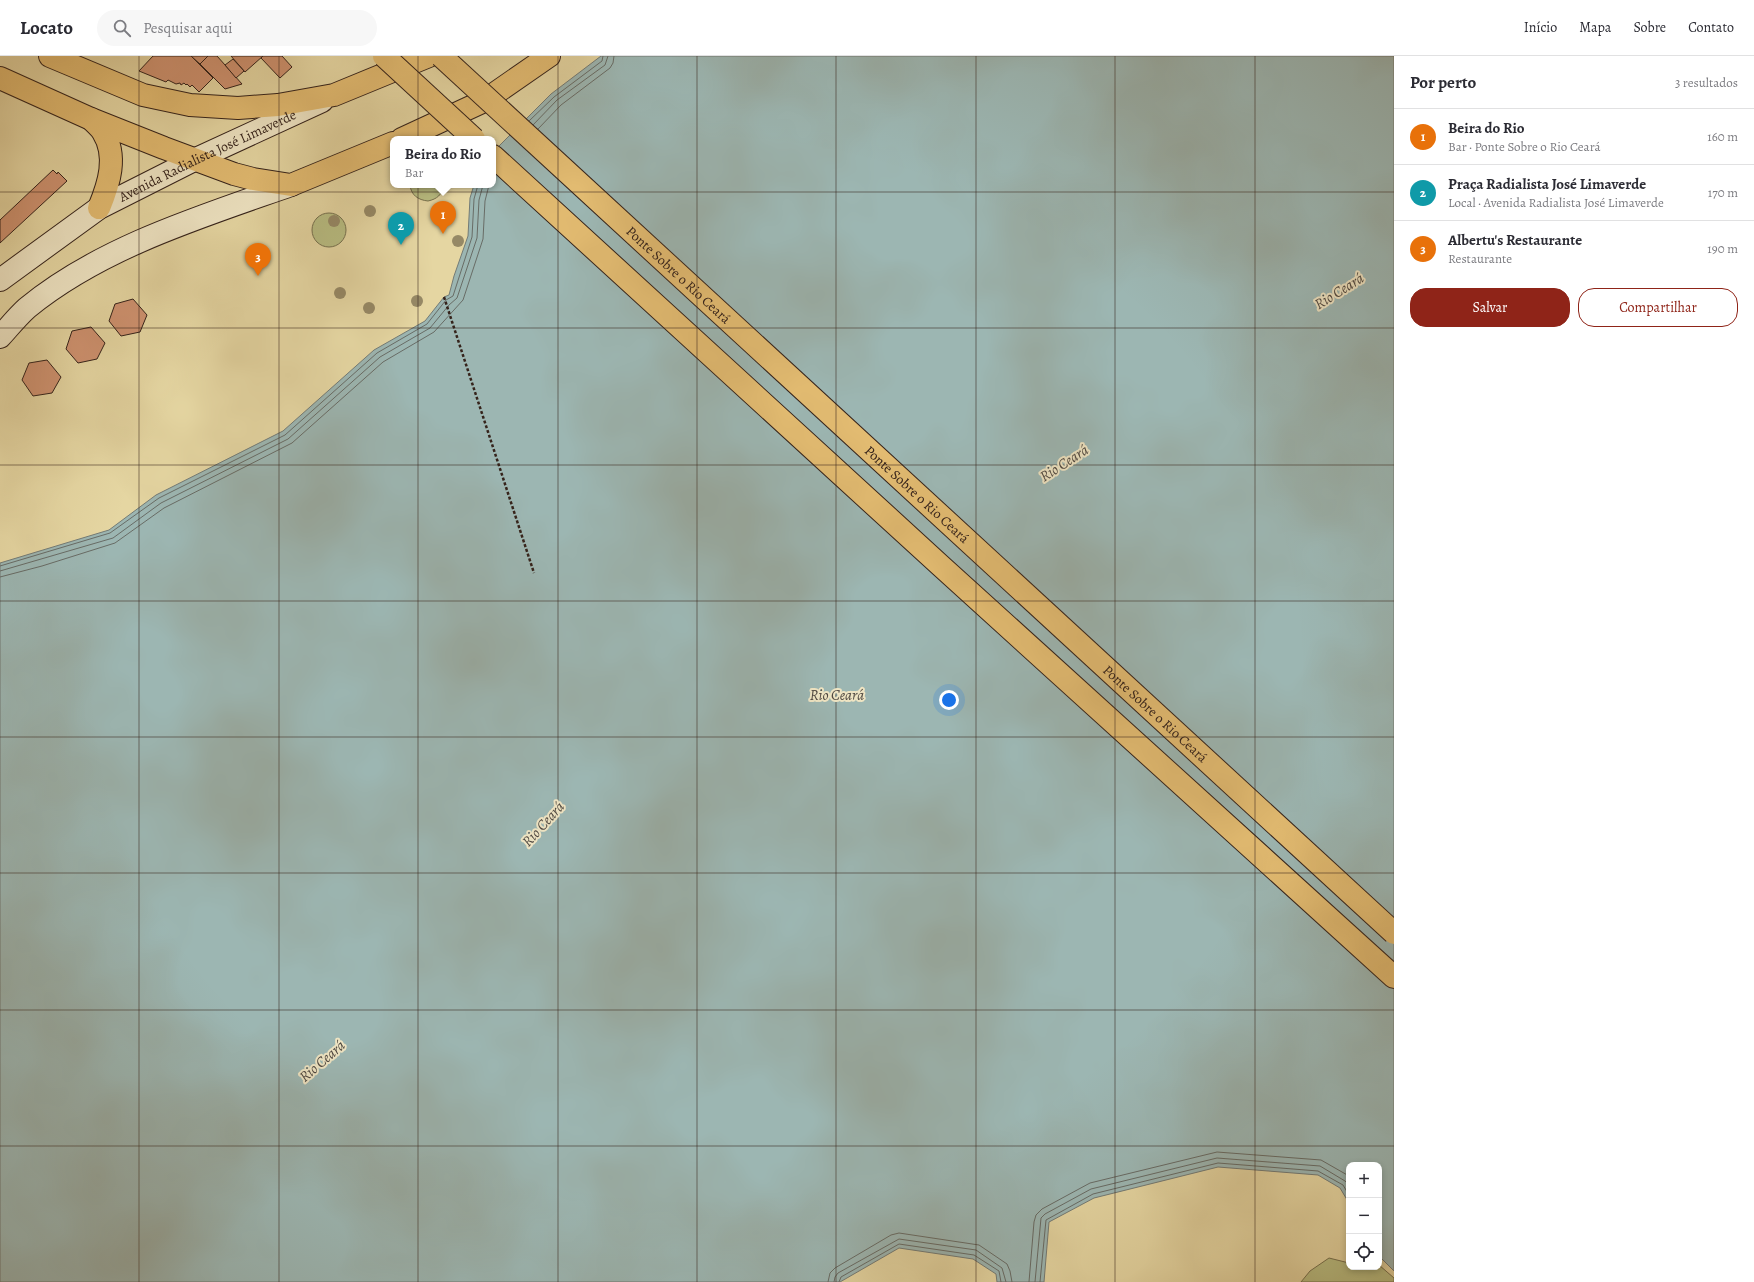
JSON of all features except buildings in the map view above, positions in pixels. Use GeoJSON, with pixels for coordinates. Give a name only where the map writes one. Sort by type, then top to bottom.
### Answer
{"type":"FeatureCollection","features":[{"type":"Feature","properties":{"kind":"main road"},"geometry":{"type":"LineString","coordinates":[[50,56],[143,95],[190,105],[238,108],[278,105],[334,95]]}},
{"type":"Feature","properties":{"kind":"main road"},"geometry":{"type":"LineString","coordinates":[[384,56],[471,136]]}},
{"type":"Feature","properties":{"kind":"main road","name":"Avenida Radialista José Limaverde"},"geometry":{"type":"LineString","coordinates":[[0,280],[99,208],[194,160],[334,95],[429,56]]}},
{"type":"Feature","properties":{"kind":"main road","name":"Ponte Sobre o Rio Ceará"},"geometry":{"type":"LineString","coordinates":[[441,56],[1394,933]]}},
{"type":"Feature","properties":{"kind":"main road"},"geometry":{"type":"LineString","coordinates":[[408,136],[484,101],[548,56]]}},
{"type":"Feature","properties":{"kind":"main road"},"geometry":{"type":"LineString","coordinates":[[0,78],[91,119],[194,160],[234,174],[291,185]]}},
{"type":"Feature","properties":{"kind":"main road"},"geometry":{"type":"LineString","coordinates":[[91,119],[103,132],[112,158],[106,191],[99,208]]}},
{"type":"Feature","properties":{"kind":"main road"},"geometry":{"type":"LineString","coordinates":[[0,337],[27,309],[40,299],[65,281],[116,252],[203,216],[291,185],[390,144]]}},
{"type":"Feature","properties":{"kind":"main road"},"geometry":{"type":"LineString","coordinates":[[496,159],[941,566],[1394,977]]}},
{"type":"Feature","properties":{"kind":"path"},"geometry":{"type":"LineString","coordinates":[[444,297],[534,574]]}},
{"type":"Feature","properties":{"kind":"green space"},"geometry":{"type":"Polygon","coordinates":[[[443,188],[439,196],[428,201],[413,194],[411,189],[443,188]]]}},
{"type":"Feature","properties":{"kind":"green space"},"geometry":{"type":"Polygon","coordinates":[[[326,213],[332,213],[336,214],[343,220],[346,230],[345,237],[339,244],[332,247],[326,247],[322,246],[315,240],[312,233],[312,227],[313,223],[319,216],[326,213]]]}},
{"type":"Feature","properties":{"kind":"green space"},"geometry":{"type":"Polygon","coordinates":[[[1329,1258],[1346,1262],[1346,1270],[1382,1270],[1382,1268],[1394,1278],[1394,1282],[1301,1282],[1310,1271],[1329,1258]]]}},
{"type":"Feature","properties":{"kind":"water","name":"Rio Ceará"},"geometry":{"type":"Polygon","coordinates":[[[601,56],[1394,56],[1394,1271],[1382,1259],[1382,1162],[1346,1162],[1346,1198],[1340,1188],[1318,1175],[1218,1167],[1094,1198],[1049,1222],[1044,1282],[997,1282],[996,1274],[973,1259],[899,1248],[840,1282],[0,1282],[0,563],[109,530],[156,495],[283,431],[374,350],[425,321],[444,297],[449,295],[468,236],[470,198],[473,188],[496,188],[496,149],[551,94],[601,56]]]}},
{"type":"Feature","properties":{"kind":"place","name":"Beira do Rio"},"geometry":{"type":"Point","coordinates":[443,234]}},
{"type":"Feature","properties":{"kind":"place","name":"Praça Radialista José Limaverde"},"geometry":{"type":"Point","coordinates":[401,245]}},
{"type":"Feature","properties":{"kind":"place","name":"Albertu's Restaurante"},"geometry":{"type":"Point","coordinates":[258,276]}}]}
